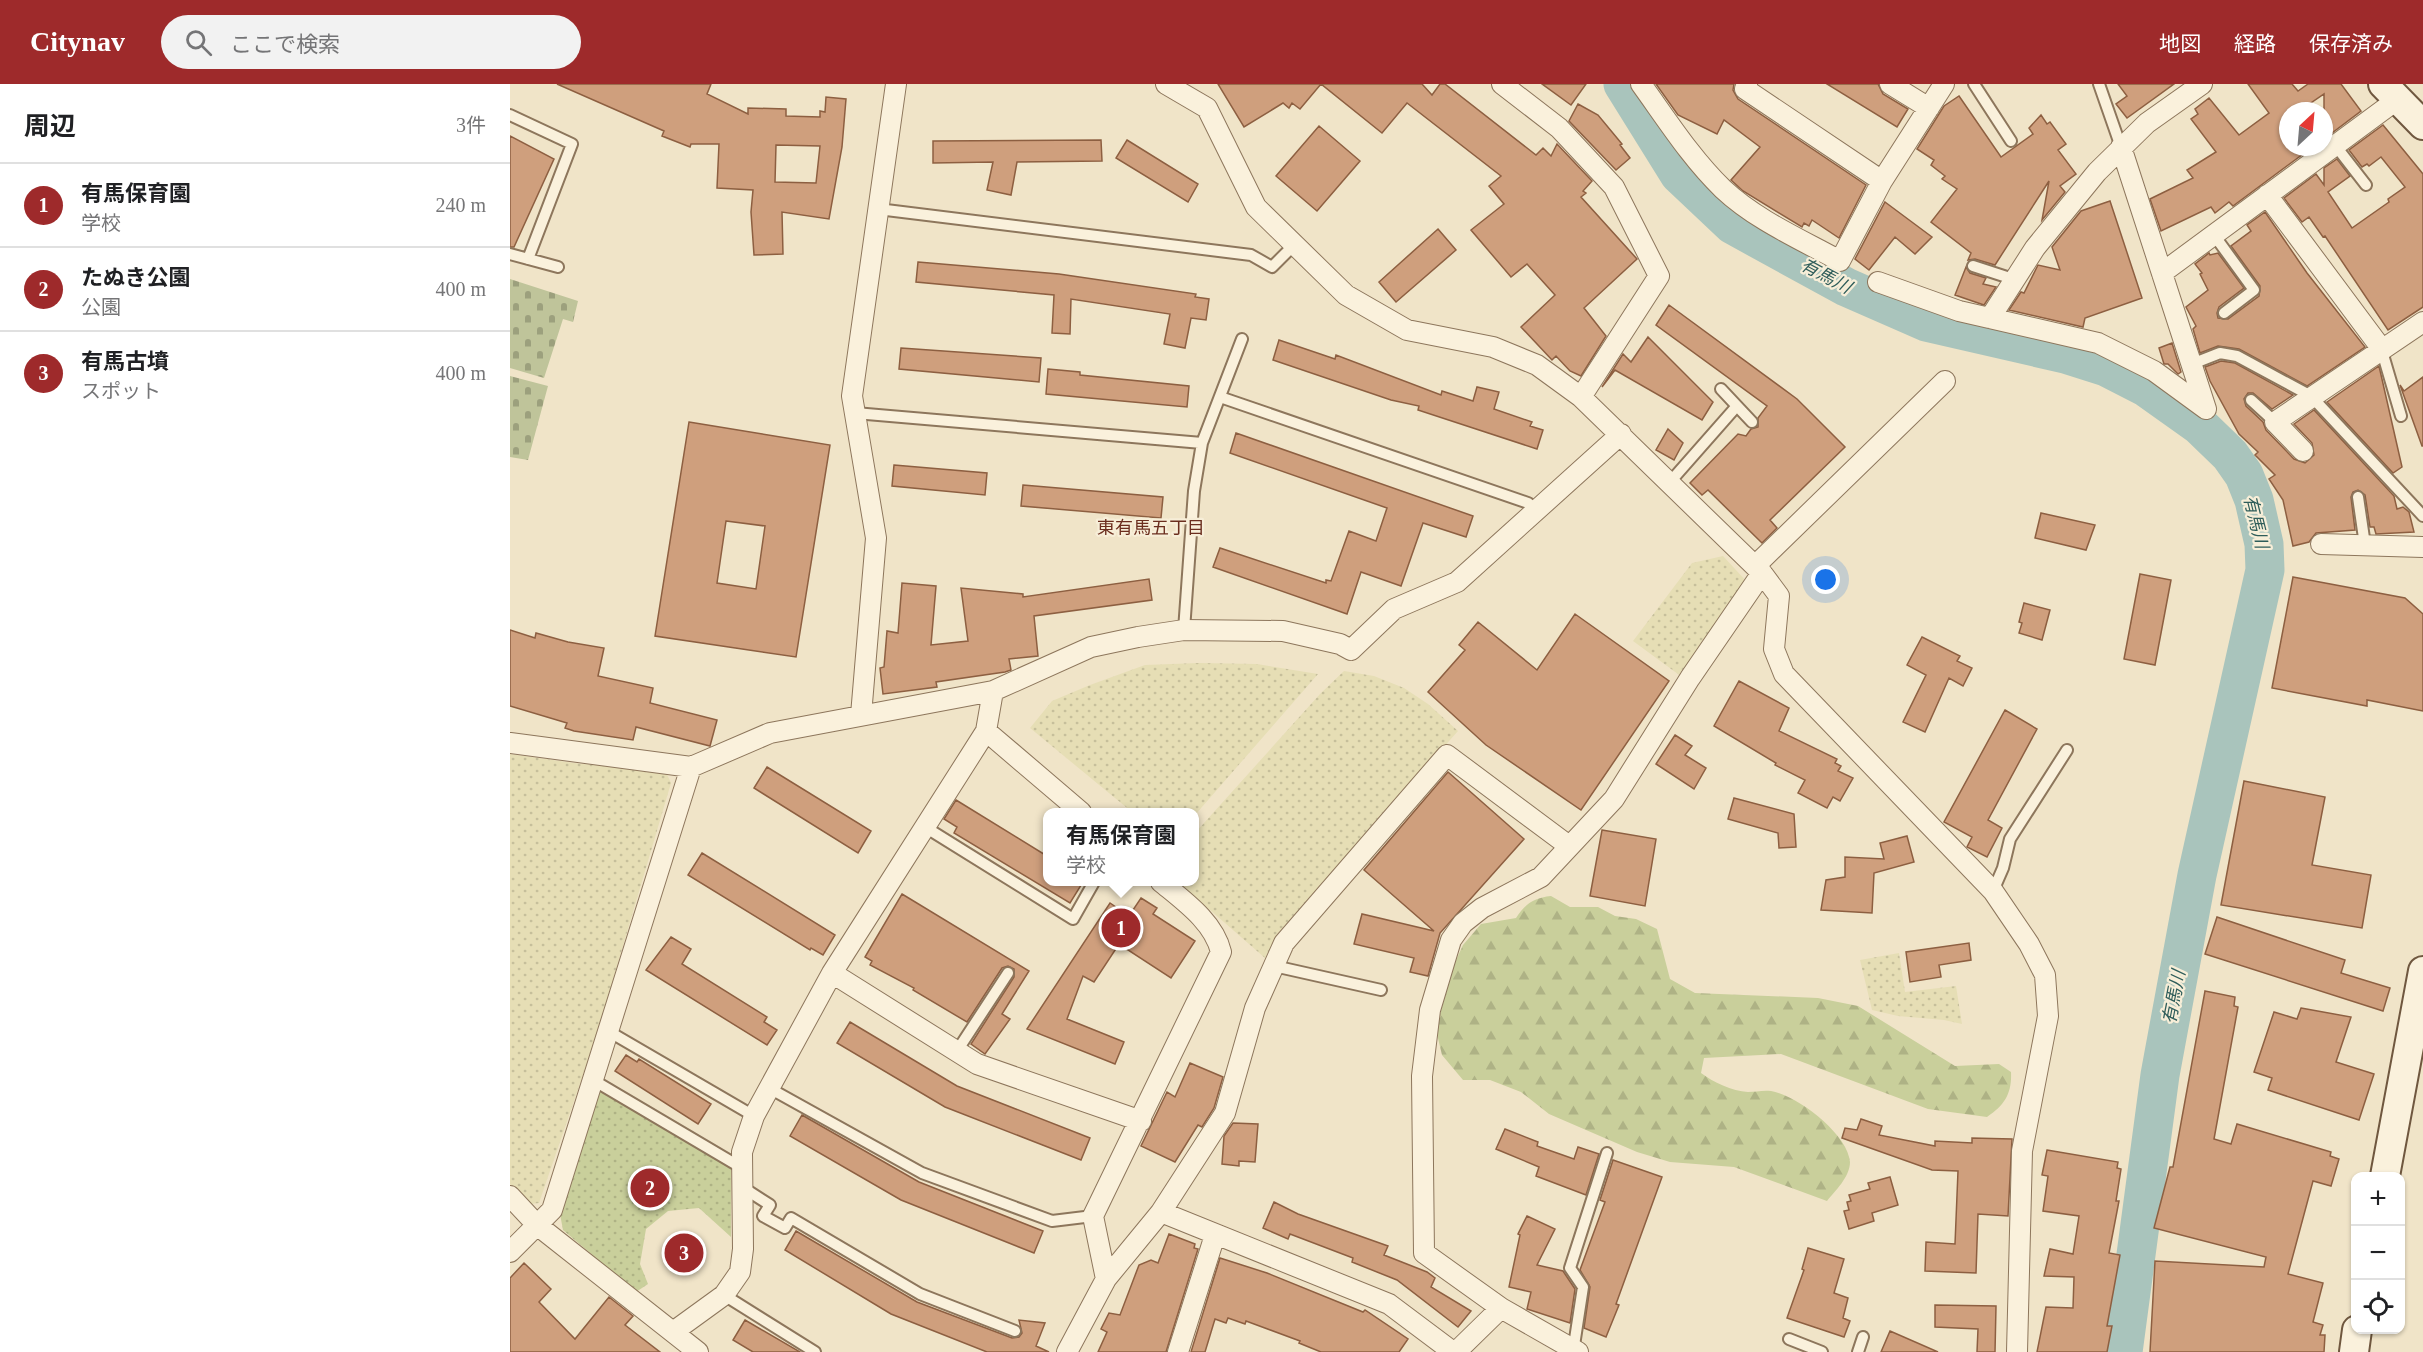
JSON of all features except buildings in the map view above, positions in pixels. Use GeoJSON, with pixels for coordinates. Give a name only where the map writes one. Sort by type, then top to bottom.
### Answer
{"type":"FeatureCollection","features":[{"type":"Feature","properties":{"kind":"street"},"geometry":{"type":"LineString","coordinates":[[861,715],[876,538],[852,396],[896,84]]}},
{"type":"Feature","properties":{"kind":"street"},"geometry":{"type":"LineString","coordinates":[[1166,84],[1196,90],[1208,108],[1256,207],[1346,295],[1407,330],[1493,347],[1537,366],[1581,397],[1759,569],[1779,596],[1774,649],[1784,674],[1993,891],[2029,944],[2045,975],[2048,1016],[2022,1151],[2017,1352]]}},
{"type":"Feature","properties":{"kind":"street"},"geometry":{"type":"LineString","coordinates":[[1502,84],[1559,128],[1614,187],[1659,276],[1581,397]]}},
{"type":"Feature","properties":{"kind":"street"},"geometry":{"type":"LineString","coordinates":[[1641,84],[1695,159],[1724,190],[1760,218],[1840,261],[1882,181],[1944,84]]}},
{"type":"Feature","properties":{"kind":"street"},"geometry":{"type":"LineString","coordinates":[[1747,84],[1745,89],[1882,181]]}},
{"type":"Feature","properties":{"kind":"street"},"geometry":{"type":"LineString","coordinates":[[1890,84],[1929,108]]}},
{"type":"Feature","properties":{"kind":"street"},"geometry":{"type":"LineString","coordinates":[[1990,318],[2036,248],[2121,147],[2147,123],[2202,84]]}},
{"type":"Feature","properties":{"kind":"street"},"geometry":{"type":"LineString","coordinates":[[2162,273],[2335,145],[2390,91],[2422,122]]}},
{"type":"Feature","properties":{"kind":"street"},"geometry":{"type":"LineString","coordinates":[[1878,282],[1959,311],[2098,343],[2154,370],[2206,408],[2121,147]]}},
{"type":"Feature","properties":{"kind":"street"},"geometry":{"type":"LineString","coordinates":[[2267,195],[2381,348]]}},
{"type":"Feature","properties":{"kind":"street"},"geometry":{"type":"LineString","coordinates":[[2303,451],[2275,422],[2381,348],[2423,322]]}},
{"type":"Feature","properties":{"kind":"street"},"geometry":{"type":"LineString","coordinates":[[1575,1351],[1501,1308],[1424,1253],[1422,1076],[1430,1010],[1451,940],[1462,923],[1482,908],[1541,877],[1614,799],[1759,569],[1945,381]]}},
{"type":"Feature","properties":{"kind":"street"},"geometry":{"type":"LineString","coordinates":[[510,743],[691,767],[770,733],[993,691],[1091,647],[1184,630],[1283,632],[1340,644],[1351,650],[1394,609],[1457,582],[1621,435]]}},
{"type":"Feature","properties":{"kind":"street"},"geometry":{"type":"LineString","coordinates":[[2322,544],[2423,547]]}},
{"type":"Feature","properties":{"kind":"street"},"geometry":{"type":"LineString","coordinates":[[673,1332],[724,1295],[740,1272],[742,1152],[754,1116],[832,973],[986,731],[993,691]]}},
{"type":"Feature","properties":{"kind":"street"},"geometry":{"type":"LineString","coordinates":[[986,731],[1075,808]]}},
{"type":"Feature","properties":{"kind":"street"},"geometry":{"type":"LineString","coordinates":[[1067,1352],[1106,1279],[1161,1212],[1225,1113],[1255,1008],[1284,943],[1447,755],[1569,846]]}},
{"type":"Feature","properties":{"kind":"street"},"geometry":{"type":"LineString","coordinates":[[510,1252],[552,1210],[691,767]]}},
{"type":"Feature","properties":{"kind":"street"},"geometry":{"type":"LineString","coordinates":[[1106,1279],[1093,1216],[1221,952],[1217,936],[1190,907],[1166,886]]}},
{"type":"Feature","properties":{"kind":"street"},"geometry":{"type":"LineString","coordinates":[[2386,1172],[2423,971]]}},
{"type":"Feature","properties":{"kind":"street"},"geometry":{"type":"LineString","coordinates":[[832,973],[977,1064],[1141,1120]]}},
{"type":"Feature","properties":{"kind":"street"},"geometry":{"type":"LineString","coordinates":[[510,1196],[537,1225],[698,1352]]}},
{"type":"Feature","properties":{"kind":"street"},"geometry":{"type":"LineString","coordinates":[[1161,1212],[1389,1304],[1454,1352],[1501,1308]]}},
{"type":"Feature","properties":{"kind":"street"},"geometry":{"type":"LineString","coordinates":[[1178,1352],[1215,1234]]}},
{"type":"Feature","properties":{"kind":"street"},"geometry":{"type":"LineString","coordinates":[[2354,1352],[2356,1334]]}},
{"type":"Feature","properties":{"kind":"lane"},"geometry":{"type":"LineString","coordinates":[[1974,84],[2011,141]]}},
{"type":"Feature","properties":{"kind":"lane"},"geometry":{"type":"LineString","coordinates":[[2099,84],[2121,147]]}},
{"type":"Feature","properties":{"kind":"lane"},"geometry":{"type":"LineString","coordinates":[[510,115],[572,144],[528,259]]}},
{"type":"Feature","properties":{"kind":"lane"},"geometry":{"type":"LineString","coordinates":[[2335,145],[2366,185]]}},
{"type":"Feature","properties":{"kind":"lane"},"geometry":{"type":"LineString","coordinates":[[878,209],[1251,255],[1272,267],[1294,245]]}},
{"type":"Feature","properties":{"kind":"lane"},"geometry":{"type":"LineString","coordinates":[[2214,235],[2254,290],[2224,313]]}},
{"type":"Feature","properties":{"kind":"lane"},"geometry":{"type":"LineString","coordinates":[[510,254],[558,267]]}},
{"type":"Feature","properties":{"kind":"lane"},"geometry":{"type":"LineString","coordinates":[[1973,266],[2016,280]]}},
{"type":"Feature","properties":{"kind":"lane"},"geometry":{"type":"LineString","coordinates":[[1184,630],[1194,491],[1202,443],[1242,339]]}},
{"type":"Feature","properties":{"kind":"lane"},"geometry":{"type":"LineString","coordinates":[[2381,348],[2401,416]]}},
{"type":"Feature","properties":{"kind":"lane"},"geometry":{"type":"LineString","coordinates":[[2192,364],[2220,353],[2237,356],[2311,396],[2423,516]]}},
{"type":"Feature","properties":{"kind":"lane"},"geometry":{"type":"LineString","coordinates":[[1721,389],[1752,422]]}},
{"type":"Feature","properties":{"kind":"lane"},"geometry":{"type":"LineString","coordinates":[[1220,397],[1528,503],[1538,511]]}},
{"type":"Feature","properties":{"kind":"lane"},"geometry":{"type":"LineString","coordinates":[[2250,400],[2275,422]]}},
{"type":"Feature","properties":{"kind":"lane"},"geometry":{"type":"LineString","coordinates":[[1670,482],[1736,407]]}},
{"type":"Feature","properties":{"kind":"lane"},"geometry":{"type":"LineString","coordinates":[[855,413],[1202,443]]}},
{"type":"Feature","properties":{"kind":"lane"},"geometry":{"type":"LineString","coordinates":[[2358,497],[2365,545]]}},
{"type":"Feature","properties":{"kind":"lane"},"geometry":{"type":"LineString","coordinates":[[1993,891],[2010,839],[2067,750]]}},
{"type":"Feature","properties":{"kind":"lane"},"geometry":{"type":"LineString","coordinates":[[925,827],[1073,919],[1092,886]]}},
{"type":"Feature","properties":{"kind":"lane"},"geometry":{"type":"LineString","coordinates":[[1274,966],[1381,990]]}},
{"type":"Feature","properties":{"kind":"lane"},"geometry":{"type":"LineString","coordinates":[[957,1051],[1008,973]]}},
{"type":"Feature","properties":{"kind":"lane"},"geometry":{"type":"LineString","coordinates":[[608,1031],[754,1116]]}},
{"type":"Feature","properties":{"kind":"lane"},"geometry":{"type":"LineString","coordinates":[[593,1080],[742,1177],[770,1205],[764,1216],[785,1228],[791,1218],[920,1294],[1016,1331]]}},
{"type":"Feature","properties":{"kind":"lane"},"geometry":{"type":"LineString","coordinates":[[769,1088],[922,1173],[1052,1221],[1093,1216]]}},
{"type":"Feature","properties":{"kind":"lane"},"geometry":{"type":"LineString","coordinates":[[1575,1351],[1582,1287],[1570,1268],[1607,1152]]}},
{"type":"Feature","properties":{"kind":"lane"},"geometry":{"type":"LineString","coordinates":[[724,1295],[815,1352]]}},
{"type":"Feature","properties":{"kind":"lane"},"geometry":{"type":"LineString","coordinates":[[1858,1352],[1863,1336]]}},
{"type":"Feature","properties":{"kind":"lane"},"geometry":{"type":"LineString","coordinates":[[1789,1339],[1822,1352]]}},
{"type":"Feature","properties":{"kind":"shaded area"},"geometry":{"type":"Polygon","coordinates":[[[1723,556],[1748,583],[1682,677],[1633,641],[1692,563],[1723,556]]]}},
{"type":"Feature","properties":{"kind":"shaded area"},"geometry":{"type":"Polygon","coordinates":[[[1257,664],[1318,674],[1199,810],[1199,808],[1127,808],[1030,728],[1052,701],[1145,665],[1257,664]]]}},
{"type":"Feature","properties":{"kind":"shaded area"},"geometry":{"type":"Polygon","coordinates":[[[1344,671],[1374,676],[1404,688],[1428,704],[1458,731],[1279,932],[1265,958],[1183,886],[1199,886],[1199,829],[1320,694],[1344,671]]]}},
{"type":"Feature","properties":{"kind":"shaded area"},"geometry":{"type":"Polygon","coordinates":[[[510,754],[581,764],[664,768],[671,783],[597,1034],[539,1203],[530,1204],[510,1184],[510,754]]]}},
{"type":"Feature","properties":{"kind":"shaded area"},"geometry":{"type":"Polygon","coordinates":[[[1899,953],[1905,992],[1956,986],[1962,1024],[1898,1016],[1872,1010],[1860,960],[1899,953]]]}},
{"type":"Feature","properties":{"kind":"green space"},"geometry":{"type":"Polygon","coordinates":[[[510,279],[578,301],[573,322],[563,319],[544,378],[510,368],[510,279]]]}},
{"type":"Feature","properties":{"kind":"green space"},"geometry":{"type":"Polygon","coordinates":[[[510,376],[548,386],[528,460],[510,457],[510,376]]]}},
{"type":"Feature","properties":{"kind":"green space"},"geometry":{"type":"Polygon","coordinates":[[[1551,896],[1570,907],[1598,907],[1615,916],[1636,919],[1657,929],[1670,979],[1695,993],[1818,998],[1858,1006],[1955,1066],[1999,1064],[2011,1072],[2009,1092],[2003,1103],[1987,1117],[1928,1109],[1781,1054],[1704,1058],[1701,1073],[1711,1080],[1742,1091],[1771,1091],[1782,1094],[1807,1108],[1831,1128],[1847,1151],[1850,1162],[1845,1178],[1827,1201],[1734,1167],[1670,1162],[1637,1152],[1549,1114],[1521,1092],[1490,1080],[1463,1080],[1442,1055],[1436,1030],[1452,969],[1463,945],[1481,924],[1516,918],[1531,902],[1551,896]]]}},
{"type":"Feature","properties":{"kind":"green space"},"geometry":{"type":"Polygon","coordinates":[[[599,1088],[731,1167],[731,1237],[699,1208],[668,1211],[646,1229],[640,1264],[648,1284],[636,1292],[563,1230],[560,1214],[599,1088]]]}},
{"type":"Feature","properties":{"kind":"waterway","name":"有馬川"},"geometry":{"type":"LineString","coordinates":[[1623,84],[1679,174],[1733,225],[1846,287],[1926,322],[2065,354],[2106,367],[2147,388],[2199,425],[2230,455],[2244,475],[2254,500],[2264,544],[2265,570],[2197,875],[2160,1075],[2123,1352]]}},
{"type":"Feature","properties":{"kind":"place","name":"有馬保育園"},"geometry":{"type":"Point","coordinates":[1121,928]}},
{"type":"Feature","properties":{"kind":"place","name":"たぬき公園"},"geometry":{"type":"Point","coordinates":[650,1188]}},
{"type":"Feature","properties":{"kind":"place","name":"有馬古墳"},"geometry":{"type":"Point","coordinates":[684,1253]}},
{"type":"Feature","properties":{"kind":"district","name":"東有馬五丁目"},"geometry":{"type":"Point","coordinates":[1151,528]}}]}
